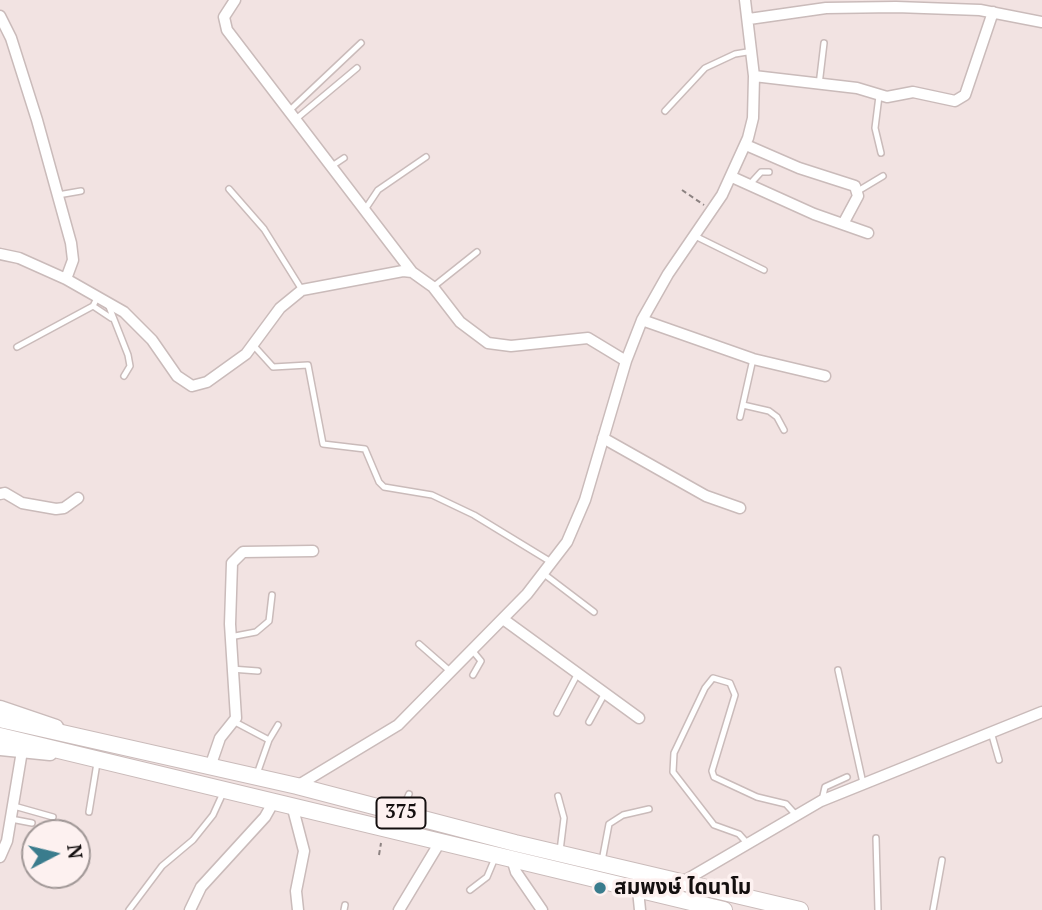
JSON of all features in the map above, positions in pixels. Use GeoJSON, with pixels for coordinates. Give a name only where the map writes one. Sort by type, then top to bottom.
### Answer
{"type":"FeatureCollection","features":[{"type":"Feature","properties":{"kind":"main road","name":"375"},"geometry":{"type":"LineString","coordinates":[[0,708],[37,718],[80,737]]}},
{"type":"Feature","properties":{"kind":"main road","name":"375"},"geometry":{"type":"LineString","coordinates":[[0,719],[297,786],[559,853],[800,910]]}},
{"type":"Feature","properties":{"kind":"main road","name":"375"},"geometry":{"type":"LineString","coordinates":[[0,736],[724,910]]}},
{"type":"Feature","properties":{"kind":"main road","name":"375"},"geometry":{"type":"LineString","coordinates":[[0,748],[65,752]]}},
{"type":"Feature","properties":{"kind":"main road"},"geometry":{"type":"LineString","coordinates":[[183,781],[186,762]]}},
{"type":"Feature","properties":{"kind":"street"},"geometry":{"type":"LineString","coordinates":[[235,0],[224,17],[227,30],[412,272],[433,288],[460,322],[488,343],[511,346],[588,338],[626,361]]}},
{"type":"Feature","properties":{"kind":"street"},"geometry":{"type":"LineString","coordinates":[[297,786],[374,743],[398,725],[544,574],[577,523],[626,361],[642,320],[732,177],[746,145],[753,118],[754,76],[745,0]]}},
{"type":"Feature","properties":{"kind":"street"},"geometry":{"type":"LineString","coordinates":[[749,19],[852,7],[1042,22]]}},
{"type":"Feature","properties":{"kind":"street"},"geometry":{"type":"LineString","coordinates":[[0,16],[10,38],[73,250],[71,267],[66,278]]}},
{"type":"Feature","properties":{"kind":"street"},"geometry":{"type":"LineString","coordinates":[[754,76],[857,88],[878,96],[913,92],[955,101],[961,99],[992,18]]}},
{"type":"Feature","properties":{"kind":"street"},"geometry":{"type":"LineString","coordinates":[[746,145],[799,168],[848,183],[858,191],[843,224]]}},
{"type":"Feature","properties":{"kind":"street"},"geometry":{"type":"LineString","coordinates":[[732,177],[868,233]]}},
{"type":"Feature","properties":{"kind":"street"},"geometry":{"type":"LineString","coordinates":[[0,254],[19,258],[66,278],[139,324],[177,376],[192,386],[207,382],[254,346],[280,308],[302,290],[390,272],[412,272]]}},
{"type":"Feature","properties":{"kind":"street"},"geometry":{"type":"LineString","coordinates":[[642,320],[753,359],[824,376]]}},
{"type":"Feature","properties":{"kind":"street"},"geometry":{"type":"LineString","coordinates":[[603,438],[706,496],[740,508]]}},
{"type":"Feature","properties":{"kind":"street"},"geometry":{"type":"LineString","coordinates":[[0,494],[5,493],[22,502],[56,509],[64,508],[78,498]]}},
{"type":"Feature","properties":{"kind":"street"},"geometry":{"type":"LineString","coordinates":[[210,767],[220,738],[235,722],[230,636],[232,563],[238,554],[313,551]]}},
{"type":"Feature","properties":{"kind":"street"},"geometry":{"type":"LineString","coordinates":[[503,619],[639,718]]}},
{"type":"Feature","properties":{"kind":"street"},"geometry":{"type":"LineString","coordinates":[[684,881],[821,802],[1042,712]]}},
{"type":"Feature","properties":{"kind":"street"},"geometry":{"type":"LineString","coordinates":[[0,857],[14,806],[22,751]]}},
{"type":"Feature","properties":{"kind":"street"},"geometry":{"type":"LineString","coordinates":[[190,910],[201,887],[265,817],[274,801]]}},
{"type":"Feature","properties":{"kind":"street"},"geometry":{"type":"LineString","coordinates":[[292,805],[304,851],[296,891],[298,910]]}},
{"type":"Feature","properties":{"kind":"street"},"geometry":{"type":"LineString","coordinates":[[400,910],[440,842]]}},
{"type":"Feature","properties":{"kind":"street"},"geometry":{"type":"LineString","coordinates":[[504,857],[542,910]]}},
{"type":"Feature","properties":{"kind":"street"},"geometry":{"type":"LineString","coordinates":[[638,890],[640,910]]}},
{"type":"Feature","properties":{"kind":"lane"},"geometry":{"type":"LineString","coordinates":[[293,115],[361,43]]}},
{"type":"Feature","properties":{"kind":"lane"},"geometry":{"type":"LineString","coordinates":[[819,85],[824,43]]}},
{"type":"Feature","properties":{"kind":"lane"},"geometry":{"type":"LineString","coordinates":[[665,111],[705,68],[735,54],[753,51]]}},
{"type":"Feature","properties":{"kind":"lane"},"geometry":{"type":"LineString","coordinates":[[293,115],[357,68]]}},
{"type":"Feature","properties":{"kind":"lane"},"geometry":{"type":"LineString","coordinates":[[878,96],[875,128],[881,153]]}},
{"type":"Feature","properties":{"kind":"lane"},"geometry":{"type":"LineString","coordinates":[[364,211],[378,190],[426,157]]}},
{"type":"Feature","properties":{"kind":"lane"},"geometry":{"type":"LineString","coordinates":[[332,166],[344,158]]}},
{"type":"Feature","properties":{"kind":"lane"},"geometry":{"type":"LineString","coordinates":[[749,185],[761,172],[769,172]]}},
{"type":"Feature","properties":{"kind":"lane"},"geometry":{"type":"LineString","coordinates":[[858,191],[883,176]]}},
{"type":"Feature","properties":{"kind":"lane"},"geometry":{"type":"LineString","coordinates":[[229,188],[264,229],[302,290]]}},
{"type":"Feature","properties":{"kind":"lane"},"geometry":{"type":"LineString","coordinates":[[58,195],[81,191]]}},
{"type":"Feature","properties":{"kind":"lane"},"geometry":{"type":"LineString","coordinates":[[695,236],[764,270]]}},
{"type":"Feature","properties":{"kind":"lane"},"geometry":{"type":"LineString","coordinates":[[433,288],[477,252]]}},
{"type":"Feature","properties":{"kind":"lane"},"geometry":{"type":"LineString","coordinates":[[99,301],[111,318],[130,361],[124,376]]}},
{"type":"Feature","properties":{"kind":"lane"},"geometry":{"type":"LineString","coordinates":[[99,301],[111,318]]}},
{"type":"Feature","properties":{"kind":"lane"},"geometry":{"type":"LineString","coordinates":[[17,347],[99,301]]}},
{"type":"Feature","properties":{"kind":"lane"},"geometry":{"type":"LineString","coordinates":[[254,346],[273,367],[308,365],[323,444],[365,449],[384,487],[432,495],[484,521],[553,563]]}},
{"type":"Feature","properties":{"kind":"lane"},"geometry":{"type":"LineString","coordinates":[[740,417],[753,359]]}},
{"type":"Feature","properties":{"kind":"lane"},"geometry":{"type":"LineString","coordinates":[[743,405],[769,411],[777,417],[784,430]]}},
{"type":"Feature","properties":{"kind":"lane"},"geometry":{"type":"LineString","coordinates":[[544,574],[594,612]]}},
{"type":"Feature","properties":{"kind":"lane"},"geometry":{"type":"LineString","coordinates":[[230,636],[256,632],[269,621],[272,595]]}},
{"type":"Feature","properties":{"kind":"lane"},"geometry":{"type":"LineString","coordinates":[[419,644],[451,672]]}},
{"type":"Feature","properties":{"kind":"lane"},"geometry":{"type":"LineString","coordinates":[[472,650],[481,661],[473,675]]}},
{"type":"Feature","properties":{"kind":"lane"},"geometry":{"type":"LineString","coordinates":[[232,669],[258,671]]}},
{"type":"Feature","properties":{"kind":"lane"},"geometry":{"type":"LineString","coordinates":[[838,670],[863,784]]}},
{"type":"Feature","properties":{"kind":"lane"},"geometry":{"type":"LineString","coordinates":[[557,713],[578,673]]}},
{"type":"Feature","properties":{"kind":"lane"},"geometry":{"type":"LineString","coordinates":[[748,844],[739,834],[714,825],[673,772],[674,753],[705,688],[713,678],[730,683],[735,695],[712,771],[714,777],[757,797],[786,804],[796,816]]}},
{"type":"Feature","properties":{"kind":"lane"},"geometry":{"type":"LineString","coordinates":[[589,722],[605,693]]}},
{"type":"Feature","properties":{"kind":"lane"},"geometry":{"type":"LineString","coordinates":[[235,722],[269,740]]}},
{"type":"Feature","properties":{"kind":"lane"},"geometry":{"type":"LineString","coordinates":[[256,777],[269,740],[278,725]]}},
{"type":"Feature","properties":{"kind":"lane"},"geometry":{"type":"LineString","coordinates":[[991,732],[999,760]]}},
{"type":"Feature","properties":{"kind":"lane"},"geometry":{"type":"LineString","coordinates":[[89,812],[97,760]]}},
{"type":"Feature","properties":{"kind":"lane"},"geometry":{"type":"LineString","coordinates":[[821,802],[825,787],[847,777]]}},
{"type":"Feature","properties":{"kind":"lane"},"geometry":{"type":"LineString","coordinates":[[129,910],[162,866],[193,841],[213,815],[224,790]]}},
{"type":"Feature","properties":{"kind":"lane"},"geometry":{"type":"LineString","coordinates":[[401,813],[409,794]]}},
{"type":"Feature","properties":{"kind":"lane"},"geometry":{"type":"LineString","coordinates":[[558,796],[564,818],[559,853]]}},
{"type":"Feature","properties":{"kind":"lane"},"geometry":{"type":"LineString","coordinates":[[14,806],[53,817]]}},
{"type":"Feature","properties":{"kind":"lane"},"geometry":{"type":"LineString","coordinates":[[602,863],[609,824],[623,815],[649,809]]}},
{"type":"Feature","properties":{"kind":"lane"},"geometry":{"type":"LineString","coordinates":[[11,819],[21,821]]}},
{"type":"Feature","properties":{"kind":"lane"},"geometry":{"type":"LineString","coordinates":[[876,838],[878,910]]}},
{"type":"Feature","properties":{"kind":"lane"},"geometry":{"type":"LineString","coordinates":[[470,890],[487,877],[504,857]]}},
{"type":"Feature","properties":{"kind":"lane"},"geometry":{"type":"LineString","coordinates":[[933,910],[942,860]]}},
{"type":"Feature","properties":{"kind":"path"},"geometry":{"type":"LineString","coordinates":[[682,190],[712,210]]}},
{"type":"Feature","properties":{"kind":"place","name":"สมพงษ์ ไดนาโม"},"geometry":{"type":"Point","coordinates":[600,888]}}]}
